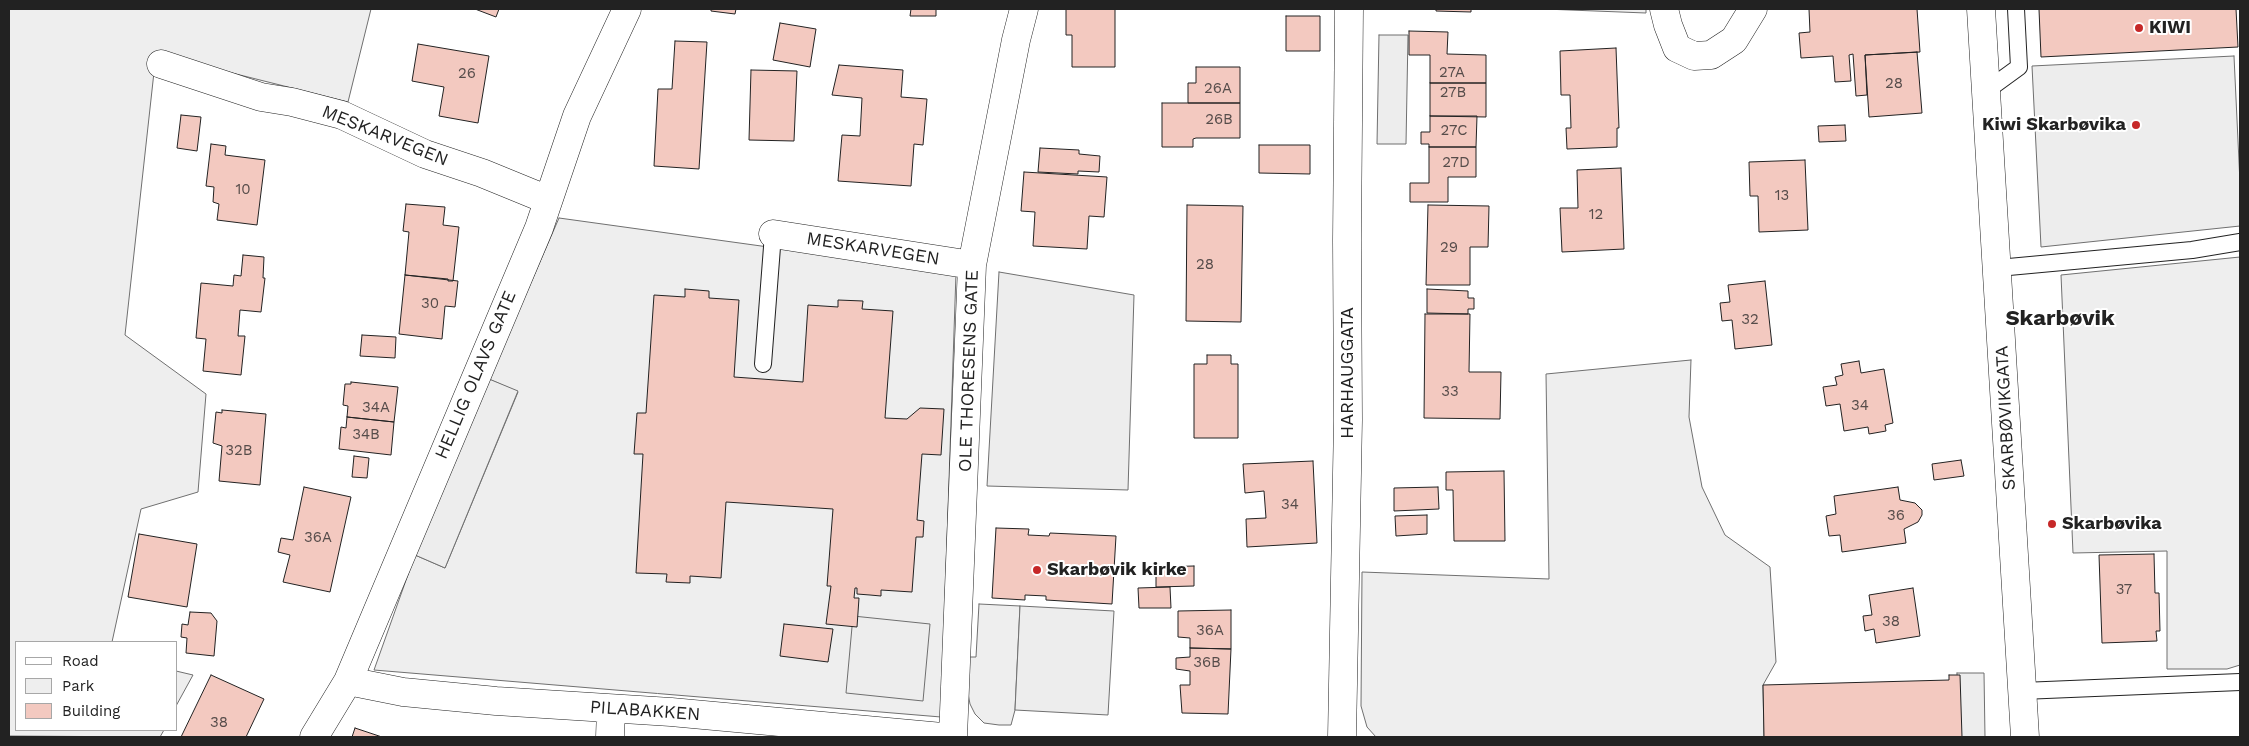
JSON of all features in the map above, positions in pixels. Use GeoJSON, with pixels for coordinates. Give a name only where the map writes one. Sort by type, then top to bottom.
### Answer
{"type":"FeatureCollection","features":[{"type":"Feature","properties":{"kind":"street","name":"HELLIG OLAVS GATE"},"geometry":{"type":"LineString","coordinates":[[314,737],[348,681],[539,228],[577,116],[627,9]]}},
{"type":"Feature","properties":{"kind":"street","name":"OLE THORESENS GATE"},"geometry":{"type":"LineString","coordinates":[[954,737],[972,264],[1016,40],[1024,9]]}},
{"type":"Feature","properties":{"kind":"street","name":"HARHAUGGATA"},"geometry":{"type":"LineString","coordinates":[[1342,737],[1348,420],[1349,9]]}},
{"type":"Feature","properties":{"kind":"street"},"geometry":{"type":"LineString","coordinates":[[1664,9],[1668,25],[1678,48],[1694,56],[1711,55],[1734,40],[1753,9]]}},
{"type":"Feature","properties":{"kind":"street","name":"SKARBØVIKGATA"},"geometry":{"type":"LineString","coordinates":[[1981,9],[2025,737]]}},
{"type":"Feature","properties":{"kind":"street","name":"MESKARVEGEN"},"geometry":{"type":"LineString","coordinates":[[161,64],[261,98],[292,102],[342,115],[425,154],[482,173],[548,200]]}},
{"type":"Feature","properties":{"kind":"street","name":"MESKARVEGEN"},"geometry":{"type":"LineString","coordinates":[[774,234],[972,264]]}},
{"type":"Feature","properties":{"kind":"street","name":"PILABAKKEN"},"geometry":{"type":"LineString","coordinates":[[348,681],[403,692],[610,710],[671,712],[942,737]]}},
{"type":"Feature","properties":{"kind":"street"},"geometry":{"type":"LineString","coordinates":[[610,710],[610,737]]}},
{"type":"Feature","properties":{"kind":"lane"},"geometry":{"type":"LineString","coordinates":[[1986,91],[2019,67],[2016,9]]}},
{"type":"Feature","properties":{"kind":"lane"},"geometry":{"type":"LineString","coordinates":[[762,364],[774,234]]}},
{"type":"Feature","properties":{"kind":"lane"},"geometry":{"type":"LineString","coordinates":[[1998,268],[2192,250],[2240,242]]}},
{"type":"Feature","properties":{"kind":"lane"},"geometry":{"type":"LineString","coordinates":[[2022,691],[2240,682]]}},
{"type":"Feature","properties":{"kind":"green space"},"geometry":{"type":"Polygon","coordinates":[[[9,9],[371,9],[348,102],[156,54],[125,335],[206,394],[198,492],[141,509],[112,641],[15,641],[15,731],[163,731],[160,737],[9,736],[9,9]]]}},
{"type":"Feature","properties":{"kind":"green space"},"geometry":{"type":"Polygon","coordinates":[[[1544,9],[1646,9],[1646,13],[1544,9]]]}},
{"type":"Feature","properties":{"kind":"green space"},"geometry":{"type":"Polygon","coordinates":[[[559,218],[956,273],[941,717],[374,670],[415,555],[445,568],[518,392],[489,379],[559,218]]]}},
{"type":"Feature","properties":{"kind":"green space"},"geometry":{"type":"Polygon","coordinates":[[[2240,257],[2240,665],[2227,669],[2167,669],[2167,551],[2073,553],[2061,275],[2240,257]]]}},
{"type":"Feature","properties":{"kind":"green space"},"geometry":{"type":"Polygon","coordinates":[[[1691,360],[1689,417],[1702,487],[1725,535],[1770,567],[1776,662],[1763,685],[1764,737],[1376,737],[1367,727],[1361,706],[1362,572],[1549,579],[1546,374],[1691,360]]]}},
{"type":"Feature","properties":{"kind":"green space"},"geometry":{"type":"Polygon","coordinates":[[[979,604],[1020,606],[1015,710],[1011,725],[984,723],[975,714],[970,704],[967,688],[968,657],[976,657],[979,604]]]}},
{"type":"Feature","properties":{"kind":"green space"},"geometry":{"type":"Polygon","coordinates":[[[178,671],[193,675],[178,702],[178,671]]]}},
{"type":"Feature","properties":{"kind":"shaded area"},"geometry":{"type":"Polygon","coordinates":[[[1379,35],[1408,35],[1406,144],[1377,144],[1379,35]]]}},
{"type":"Feature","properties":{"kind":"shaded area","name":"Kiwi Skarbøvika"},"geometry":{"type":"Polygon","coordinates":[[[2234,56],[2240,183],[2240,226],[2041,247],[2032,66],[2234,56]]]}},
{"type":"Feature","properties":{"kind":"shaded area"},"geometry":{"type":"Polygon","coordinates":[[[999,272],[1134,295],[1128,490],[987,486],[999,272]]]}},
{"type":"Feature","properties":{"kind":"shaded area"},"geometry":{"type":"Polygon","coordinates":[[[489,379],[518,391],[445,568],[415,555],[489,379]]]}},
{"type":"Feature","properties":{"kind":"shaded area"},"geometry":{"type":"Polygon","coordinates":[[[1020,606],[1114,611],[1108,715],[1015,710],[1020,606]]]}},
{"type":"Feature","properties":{"kind":"shaded area"},"geometry":{"type":"Polygon","coordinates":[[[853,616],[930,624],[923,701],[846,693],[853,616]]]}},
{"type":"Feature","properties":{"kind":"shaded area"},"geometry":{"type":"Polygon","coordinates":[[[1957,673],[1984,673],[1985,737],[1958,737],[1957,673]]]}},
{"type":"Feature","properties":{"kind":"building"},"geometry":{"type":"Polygon","coordinates":[[[475,9],[499,9],[496,17],[475,9]]]}},
{"type":"Feature","properties":{"kind":"building"},"geometry":{"type":"Polygon","coordinates":[[[711,9],[736,9],[735,14],[711,11],[711,9]]]}},
{"type":"Feature","properties":{"kind":"building"},"geometry":{"type":"Polygon","coordinates":[[[911,9],[936,9],[936,16],[910,16],[911,9]]]}},
{"type":"Feature","properties":{"kind":"building"},"geometry":{"type":"Polygon","coordinates":[[[1066,9],[1115,9],[1115,67],[1072,67],[1072,35],[1066,35],[1066,9]]]}},
{"type":"Feature","properties":{"kind":"building"},"geometry":{"type":"Polygon","coordinates":[[[1436,9],[1471,9],[1471,12],[1436,11],[1436,9]]]}},
{"type":"Feature","properties":{"kind":"building"},"geometry":{"type":"Polygon","coordinates":[[[1809,9],[1917,9],[1920,52],[1865,55],[1867,95],[1856,96],[1853,54],[1849,55],[1851,81],[1835,82],[1833,56],[1801,58],[1799,33],[1810,32],[1809,9]]]}},
{"type":"Feature","properties":{"kind":"building","name":"KIWI"},"geometry":{"type":"Polygon","coordinates":[[[2039,9],[2236,9],[2238,47],[2041,57],[2039,9]]]}},
{"type":"Feature","properties":{"kind":"building"},"geometry":{"type":"Polygon","coordinates":[[[1286,16],[1320,16],[1320,51],[1286,51],[1286,16]]]}},
{"type":"Feature","properties":{"kind":"building"},"geometry":{"type":"Polygon","coordinates":[[[780,23],[816,29],[810,67],[773,60],[780,23]]]}},
{"type":"Feature","properties":{"kind":"building"},"geometry":{"type":"Polygon","coordinates":[[[1409,31],[1448,32],[1447,54],[1486,55],[1486,83],[1430,83],[1430,55],[1409,55],[1409,31]]]}},
{"type":"Feature","properties":{"kind":"building"},"geometry":{"type":"Polygon","coordinates":[[[675,41],[707,42],[699,169],[654,166],[658,89],[672,89],[675,41]]]}},
{"type":"Feature","properties":{"kind":"building"},"geometry":{"type":"Polygon","coordinates":[[[418,44],[489,56],[478,123],[439,116],[444,87],[412,81],[418,44]]]}},
{"type":"Feature","properties":{"kind":"building"},"geometry":{"type":"Polygon","coordinates":[[[1616,48],[1619,128],[1617,128],[1617,147],[1567,149],[1566,128],[1571,128],[1570,95],[1561,95],[1560,51],[1616,48]]]}},
{"type":"Feature","properties":{"kind":"building"},"geometry":{"type":"Polygon","coordinates":[[[1917,52],[1922,113],[1869,117],[1865,55],[1917,52]]]}},
{"type":"Feature","properties":{"kind":"building"},"geometry":{"type":"Polygon","coordinates":[[[839,65],[903,70],[901,97],[927,99],[923,145],[914,144],[911,186],[838,181],[842,135],[860,136],[862,98],[832,95],[839,65]]]}},
{"type":"Feature","properties":{"kind":"building"},"geometry":{"type":"Polygon","coordinates":[[[1196,67],[1240,67],[1240,103],[1188,103],[1188,83],[1196,83],[1196,67]]]}},
{"type":"Feature","properties":{"kind":"building"},"geometry":{"type":"Polygon","coordinates":[[[751,70],[797,71],[794,141],[749,140],[751,70]]]}},
{"type":"Feature","properties":{"kind":"building"},"geometry":{"type":"Polygon","coordinates":[[[1430,83],[1486,83],[1486,117],[1430,116],[1430,83]]]}},
{"type":"Feature","properties":{"kind":"building"},"geometry":{"type":"Polygon","coordinates":[[[1162,103],[1240,103],[1240,138],[1196,138],[1193,139],[1193,147],[1162,147],[1162,103]]]}},
{"type":"Feature","properties":{"kind":"building"},"geometry":{"type":"Polygon","coordinates":[[[181,115],[201,117],[197,151],[177,148],[181,115]]]}},
{"type":"Feature","properties":{"kind":"building"},"geometry":{"type":"Polygon","coordinates":[[[1430,116],[1477,116],[1476,147],[1429,147],[1429,144],[1421,144],[1421,132],[1430,132],[1430,116]]]}},
{"type":"Feature","properties":{"kind":"building"},"geometry":{"type":"Polygon","coordinates":[[[1845,125],[1846,141],[1819,142],[1818,126],[1845,125]]]}},
{"type":"Feature","properties":{"kind":"building"},"geometry":{"type":"Polygon","coordinates":[[[211,144],[226,146],[225,155],[265,160],[257,225],[217,220],[219,204],[213,202],[214,187],[206,186],[211,144]]]}},
{"type":"Feature","properties":{"kind":"building"},"geometry":{"type":"Polygon","coordinates":[[[1259,145],[1310,145],[1310,174],[1259,173],[1259,145]]]}},
{"type":"Feature","properties":{"kind":"building"},"geometry":{"type":"Polygon","coordinates":[[[1429,147],[1476,147],[1476,177],[1448,177],[1448,202],[1410,202],[1410,183],[1429,183],[1429,147]]]}},
{"type":"Feature","properties":{"kind":"building"},"geometry":{"type":"Polygon","coordinates":[[[1040,148],[1079,150],[1079,154],[1100,156],[1099,172],[1078,171],[1078,174],[1038,172],[1040,148]]]}},
{"type":"Feature","properties":{"kind":"building"},"geometry":{"type":"Polygon","coordinates":[[[1805,160],[1808,230],[1759,232],[1758,196],[1750,196],[1749,162],[1805,160]]]}},
{"type":"Feature","properties":{"kind":"building"},"geometry":{"type":"Polygon","coordinates":[[[1621,168],[1624,249],[1562,252],[1560,208],[1578,208],[1577,170],[1621,168]]]}},
{"type":"Feature","properties":{"kind":"building"},"geometry":{"type":"Polygon","coordinates":[[[1024,172],[1107,177],[1104,217],[1089,216],[1087,249],[1033,246],[1035,212],[1021,211],[1024,172]]]}},
{"type":"Feature","properties":{"kind":"building"},"geometry":{"type":"Polygon","coordinates":[[[406,204],[445,207],[443,225],[459,227],[453,281],[405,275],[409,232],[403,231],[406,204]]]}},
{"type":"Feature","properties":{"kind":"building"},"geometry":{"type":"Polygon","coordinates":[[[1187,205],[1243,206],[1241,322],[1186,321],[1187,205]]]}},
{"type":"Feature","properties":{"kind":"building"},"geometry":{"type":"Polygon","coordinates":[[[1428,205],[1489,206],[1488,247],[1470,247],[1470,285],[1426,285],[1428,205]]]}},
{"type":"Feature","properties":{"kind":"building"},"geometry":{"type":"Polygon","coordinates":[[[243,255],[264,257],[263,278],[265,278],[261,312],[240,310],[238,336],[245,336],[241,375],[203,371],[206,339],[196,338],[201,283],[233,286],[234,275],[241,276],[243,255]]]}},
{"type":"Feature","properties":{"kind":"building"},"geometry":{"type":"Polygon","coordinates":[[[405,275],[458,281],[455,307],[445,306],[442,339],[399,334],[405,275]]]}},
{"type":"Feature","properties":{"kind":"building"},"geometry":{"type":"Polygon","coordinates":[[[1765,281],[1772,345],[1735,349],[1732,320],[1722,321],[1720,303],[1730,302],[1728,285],[1765,281]]]}},
{"type":"Feature","properties":{"kind":"building"},"geometry":{"type":"Polygon","coordinates":[[[685,289],[709,291],[709,298],[739,300],[734,377],[803,382],[808,305],[838,307],[838,300],[863,301],[862,309],[893,311],[885,418],[907,419],[920,408],[944,409],[941,455],[922,454],[917,520],[924,521],[923,537],[916,537],[912,592],[881,590],[881,596],[857,594],[857,588],[855,588],[854,598],[859,598],[857,627],[826,624],[831,586],[827,586],[833,509],[726,502],[721,578],[690,576],[690,583],[666,582],[667,574],[636,573],[643,454],[634,454],[637,413],[646,413],[654,295],[685,297],[685,289]]]}},
{"type":"Feature","properties":{"kind":"building"},"geometry":{"type":"Polygon","coordinates":[[[1427,289],[1468,291],[1468,298],[1474,298],[1474,309],[1468,309],[1468,314],[1427,313],[1427,289]]]}},
{"type":"Feature","properties":{"kind":"building"},"geometry":{"type":"Polygon","coordinates":[[[1425,314],[1470,314],[1469,372],[1501,372],[1500,419],[1424,418],[1425,314]]]}},
{"type":"Feature","properties":{"kind":"building"},"geometry":{"type":"Polygon","coordinates":[[[362,335],[396,337],[395,358],[360,356],[362,335]]]}},
{"type":"Feature","properties":{"kind":"building"},"geometry":{"type":"Polygon","coordinates":[[[1207,355],[1231,355],[1231,364],[1238,364],[1238,438],[1194,438],[1194,364],[1207,364],[1207,355]]]}},
{"type":"Feature","properties":{"kind":"building"},"geometry":{"type":"Polygon","coordinates":[[[1859,361],[1861,373],[1884,369],[1893,423],[1885,425],[1886,431],[1869,434],[1868,427],[1844,431],[1840,404],[1826,406],[1823,387],[1837,385],[1835,377],[1843,375],[1841,364],[1859,361]]]}},
{"type":"Feature","properties":{"kind":"building"},"geometry":{"type":"Polygon","coordinates":[[[351,382],[398,387],[394,422],[347,417],[348,406],[343,405],[345,384],[351,384],[351,382]]]}},
{"type":"Feature","properties":{"kind":"building"},"geometry":{"type":"Polygon","coordinates":[[[222,410],[266,414],[260,485],[219,481],[222,446],[213,443],[216,412],[222,413],[222,410]]]}},
{"type":"Feature","properties":{"kind":"building"},"geometry":{"type":"Polygon","coordinates":[[[347,417],[394,422],[391,455],[339,449],[341,427],[346,428],[347,417]]]}},
{"type":"Feature","properties":{"kind":"building"},"geometry":{"type":"Polygon","coordinates":[[[354,456],[369,458],[367,478],[352,477],[354,456]]]}},
{"type":"Feature","properties":{"kind":"building"},"geometry":{"type":"Polygon","coordinates":[[[1961,460],[1964,476],[1934,480],[1932,464],[1961,460]]]}},
{"type":"Feature","properties":{"kind":"building"},"geometry":{"type":"Polygon","coordinates":[[[1313,461],[1317,543],[1247,547],[1246,519],[1266,518],[1264,491],[1245,493],[1243,464],[1313,461]]]}},
{"type":"Feature","properties":{"kind":"building"},"geometry":{"type":"Polygon","coordinates":[[[1504,471],[1505,541],[1454,541],[1453,490],[1446,490],[1446,472],[1504,471]]]}},
{"type":"Feature","properties":{"kind":"building"},"geometry":{"type":"Polygon","coordinates":[[[304,487],[351,497],[330,592],[283,582],[290,555],[278,552],[281,538],[293,540],[304,487]]]}},
{"type":"Feature","properties":{"kind":"building"},"geometry":{"type":"Polygon","coordinates":[[[1438,487],[1439,509],[1394,511],[1394,488],[1438,487]]]}},
{"type":"Feature","properties":{"kind":"building"},"geometry":{"type":"Polygon","coordinates":[[[1898,487],[1900,500],[1915,503],[1922,510],[1922,515],[1918,522],[1904,529],[1906,543],[1842,552],[1840,535],[1829,536],[1826,516],[1836,514],[1834,496],[1898,487]]]}},
{"type":"Feature","properties":{"kind":"building"},"geometry":{"type":"Polygon","coordinates":[[[1427,515],[1427,534],[1396,536],[1395,516],[1427,515]]]}},
{"type":"Feature","properties":{"kind":"building"},"geometry":{"type":"Polygon","coordinates":[[[996,528],[1029,529],[1028,535],[1049,536],[1050,533],[1116,536],[1112,604],[1046,600],[1046,596],[1025,595],[1025,600],[992,598],[996,528]]]}},
{"type":"Feature","properties":{"kind":"building"},"geometry":{"type":"Polygon","coordinates":[[[139,534],[197,544],[187,607],[128,597],[139,534]]]}},
{"type":"Feature","properties":{"kind":"building"},"geometry":{"type":"Polygon","coordinates":[[[2154,554],[2155,593],[2159,593],[2160,631],[2156,631],[2157,641],[2102,643],[2099,555],[2154,554]]]}},
{"type":"Feature","properties":{"kind":"building"},"geometry":{"type":"Polygon","coordinates":[[[1194,566],[1194,586],[1156,587],[1156,567],[1194,566]]]}},
{"type":"Feature","properties":{"kind":"building"},"geometry":{"type":"Polygon","coordinates":[[[1170,587],[1171,608],[1139,608],[1138,588],[1170,587]]]}},
{"type":"Feature","properties":{"kind":"building"},"geometry":{"type":"Polygon","coordinates":[[[1913,588],[1920,636],[1876,643],[1874,629],[1865,631],[1863,616],[1872,615],[1869,595],[1913,588]]]}},
{"type":"Feature","properties":{"kind":"building"},"geometry":{"type":"Polygon","coordinates":[[[1231,610],[1231,649],[1190,648],[1190,638],[1178,637],[1178,611],[1231,610]]]}},
{"type":"Feature","properties":{"kind":"building"},"geometry":{"type":"Polygon","coordinates":[[[190,612],[211,613],[217,621],[214,656],[186,653],[187,638],[181,637],[182,624],[188,625],[190,612]]]}},
{"type":"Feature","properties":{"kind":"building"},"geometry":{"type":"Polygon","coordinates":[[[784,624],[833,629],[828,662],[780,656],[784,624]]]}},
{"type":"Feature","properties":{"kind":"building"},"geometry":{"type":"Polygon","coordinates":[[[1190,648],[1231,649],[1228,714],[1182,713],[1180,685],[1190,685],[1190,671],[1176,669],[1176,658],[1190,657],[1190,648]]]}},
{"type":"Feature","properties":{"kind":"building"},"geometry":{"type":"Polygon","coordinates":[[[211,675],[264,699],[246,737],[181,737],[211,675]]]}},
{"type":"Feature","properties":{"kind":"building"},"geometry":{"type":"Polygon","coordinates":[[[1949,675],[1960,675],[1962,737],[1764,737],[1763,685],[1949,680],[1949,675]]]}},
{"type":"Feature","properties":{"kind":"building"},"geometry":{"type":"Polygon","coordinates":[[[355,728],[382,737],[352,737],[355,728]]]}},
{"type":"Feature","properties":{"kind":"place","name":"KIWI"},"geometry":{"type":"Point","coordinates":[2139,28]}},
{"type":"Feature","properties":{"kind":"place","name":"Kiwi Skarbøvika"},"geometry":{"type":"Point","coordinates":[2136,125]}},
{"type":"Feature","properties":{"kind":"place","name":"Skarbøvika"},"geometry":{"type":"Point","coordinates":[2052,524]}},
{"type":"Feature","properties":{"kind":"place","name":"Skarbøvik kirke"},"geometry":{"type":"Point","coordinates":[1037,570]}},
{"type":"Feature","properties":{"kind":"district","name":"Skarbøvik"},"geometry":{"type":"Point","coordinates":[2060,319]}}]}
